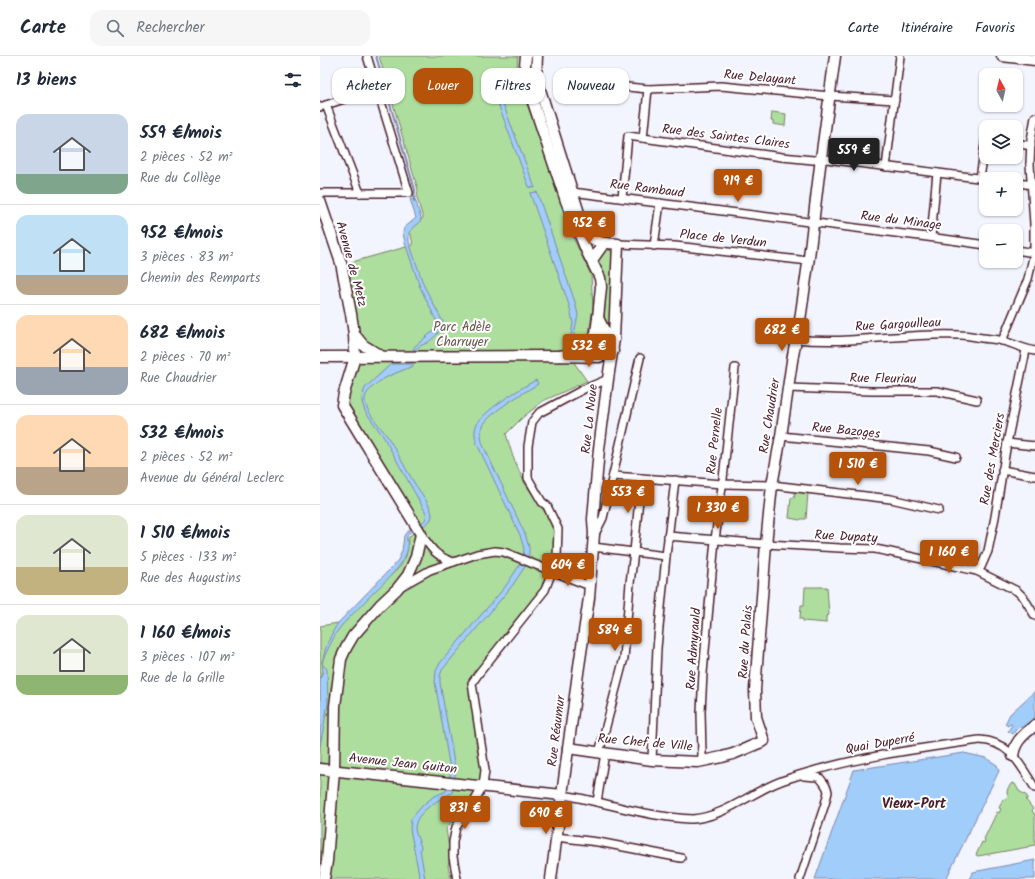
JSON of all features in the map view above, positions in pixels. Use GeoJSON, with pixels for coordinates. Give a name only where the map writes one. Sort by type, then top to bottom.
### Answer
{"type":"FeatureCollection","features":[{"type":"Feature","properties":{"kind":"street"},"geometry":{"type":"LineString","coordinates":[[367,56],[371,68]]}},
{"type":"Feature","properties":{"kind":"street"},"geometry":{"type":"LineString","coordinates":[[526,56],[524,75],[566,201],[587,252],[600,278],[601,287],[598,318],[596,333],[591,346],[588,349],[577,353],[560,356]]}},
{"type":"Feature","properties":{"kind":"street"},"geometry":{"type":"LineString","coordinates":[[538,56],[536,77],[585,232],[592,240],[618,244]]}},
{"type":"Feature","properties":{"kind":"street","name":"Rue Chaudrier"},"geometry":{"type":"LineString","coordinates":[[766,544],[772,485],[809,261],[835,56]]}},
{"type":"Feature","properties":{"kind":"street"},"geometry":{"type":"LineString","coordinates":[[886,166],[900,56]]}},
{"type":"Feature","properties":{"kind":"street"},"geometry":{"type":"LineString","coordinates":[[1002,56],[1035,60]]}},
{"type":"Feature","properties":{"kind":"street","name":"Rue Delayant"},"geometry":{"type":"LineString","coordinates":[[629,87],[648,89],[721,86],[830,96],[895,100]]}},
{"type":"Feature","properties":{"kind":"street"},"geometry":{"type":"LineString","coordinates":[[643,138],[648,89]]}},
{"type":"Feature","properties":{"kind":"street"},"geometry":{"type":"LineString","coordinates":[[320,193],[409,193],[382,104]]}},
{"type":"Feature","properties":{"kind":"street"},"geometry":{"type":"LineString","coordinates":[[323,106],[360,193]]}},
{"type":"Feature","properties":{"kind":"street"},"geometry":{"type":"LineString","coordinates":[[1002,341],[1028,279],[1035,253],[1033,185],[1030,164],[1035,117]]}},
{"type":"Feature","properties":{"kind":"street","name":"Rue des Saintes Claires"},"geometry":{"type":"LineString","coordinates":[[622,198],[628,136],[782,157],[813,160],[826,159],[979,178]]}},
{"type":"Feature","properties":{"kind":"street"},"geometry":{"type":"LineString","coordinates":[[1023,144],[1031,146]]}},
{"type":"Feature","properties":{"kind":"street"},"geometry":{"type":"LineString","coordinates":[[931,237],[937,173]]}},
{"type":"Feature","properties":{"kind":"street"},"geometry":{"type":"LineString","coordinates":[[1023,184],[1033,185]]}},
{"type":"Feature","properties":{"kind":"street","name":"Rue Rambaud"},"geometry":{"type":"LineString","coordinates":[[572,192],[814,222]]}},
{"type":"Feature","properties":{"kind":"street","name":"Avenue de Metz"},"geometry":{"type":"LineString","coordinates":[[320,201],[341,263],[354,334],[355,357],[344,393],[342,405],[421,534]]}},
{"type":"Feature","properties":{"kind":"street"},"geometry":{"type":"LineString","coordinates":[[654,246],[660,203]]}},
{"type":"Feature","properties":{"kind":"street","name":"Rue du Minage"},"geometry":{"type":"LineString","coordinates":[[814,222],[979,244]]}},
{"type":"Feature","properties":{"kind":"street"},"geometry":{"type":"LineString","coordinates":[[592,260],[604,243]]}},
{"type":"Feature","properties":{"kind":"street","name":"Place de Verdun"},"geometry":{"type":"LineString","coordinates":[[618,244],[675,246],[809,261]]}},
{"type":"Feature","properties":{"kind":"street","name":"Rue La Noue"},"geometry":{"type":"LineString","coordinates":[[590,586],[597,480],[608,378],[614,339],[618,244]]}},
{"type":"Feature","properties":{"kind":"street"},"geometry":{"type":"LineString","coordinates":[[1023,251],[1035,253]]}},
{"type":"Feature","properties":{"kind":"street"},"geometry":{"type":"LineString","coordinates":[[598,318],[605,332],[614,339]]}},
{"type":"Feature","properties":{"kind":"street"},"geometry":{"type":"LineString","coordinates":[[354,334],[363,345],[383,357]]}},
{"type":"Feature","properties":{"kind":"street","name":"Rue Gargoulleau"},"geometry":{"type":"LineString","coordinates":[[796,339],[829,340],[962,335],[1002,341],[1026,350],[1035,351]]}},
{"type":"Feature","properties":{"kind":"street","name":"Rue des Merciers"},"geometry":{"type":"LineString","coordinates":[[977,571],[981,567],[988,550],[1007,443],[1026,350]]}},
{"type":"Feature","properties":{"kind":"street"},"geometry":{"type":"LineString","coordinates":[[320,357],[599,357],[613,351]]}},
{"type":"Feature","properties":{"kind":"street"},"geometry":{"type":"LineString","coordinates":[[594,534],[603,518],[640,358]]}},
{"type":"Feature","properties":{"kind":"street","name":"Rue Pernelle"},"geometry":{"type":"LineString","coordinates":[[715,540],[723,484],[734,368]]}},
{"type":"Feature","properties":{"kind":"street"},"geometry":{"type":"LineString","coordinates":[[457,879],[453,857],[453,842],[456,827],[471,807],[483,786],[485,770],[472,683],[546,590],[557,558],[558,529],[547,506],[542,502],[528,478],[528,446],[532,422],[539,413],[608,378]]}},
{"type":"Feature","properties":{"kind":"street","name":"Rue Fleuriau"},"geometry":{"type":"LineString","coordinates":[[788,388],[937,392],[977,400]]}},
{"type":"Feature","properties":{"kind":"street","name":"Rue Bazoges"},"geometry":{"type":"LineString","coordinates":[[781,436],[929,451],[956,457]]}},
{"type":"Feature","properties":{"kind":"street"},"geometry":{"type":"LineString","coordinates":[[1007,443],[1035,446]]}},
{"type":"Feature","properties":{"kind":"street"},"geometry":{"type":"LineString","coordinates":[[1002,470],[1035,476]]}},
{"type":"Feature","properties":{"kind":"street"},"geometry":{"type":"LineString","coordinates":[[613,476],[723,484],[772,485],[891,499],[939,510]]}},
{"type":"Feature","properties":{"kind":"street"},"geometry":{"type":"LineString","coordinates":[[597,802],[602,753],[624,658],[640,478]]}},
{"type":"Feature","properties":{"kind":"street"},"geometry":{"type":"LineString","coordinates":[[652,760],[657,648],[675,480]]}},
{"type":"Feature","properties":{"kind":"street"},"geometry":{"type":"LineString","coordinates":[[421,534],[434,552],[453,562]]}},
{"type":"Feature","properties":{"kind":"street"},"geometry":{"type":"LineString","coordinates":[[324,879],[327,861],[334,770],[335,706],[342,659],[353,636],[380,605],[397,589],[408,575],[416,557],[421,534]]}},
{"type":"Feature","properties":{"kind":"street","name":"Rue Dupaty"},"geometry":{"type":"LineString","coordinates":[[668,536],[766,544],[875,550],[924,559],[977,571],[1017,591],[1024,598],[1035,616]]}},
{"type":"Feature","properties":{"kind":"street","name":"Rue Admyrauld"},"geometry":{"type":"LineString","coordinates":[[701,761],[703,673],[715,540]]}},
{"type":"Feature","properties":{"kind":"street","name":"Rue du Palais"},"geometry":{"type":"LineString","coordinates":[[764,741],[756,717],[755,690],[766,544]]}},
{"type":"Feature","properties":{"kind":"street"},"geometry":{"type":"LineString","coordinates":[[593,547],[666,556]]}},
{"type":"Feature","properties":{"kind":"street"},"geometry":{"type":"LineString","coordinates":[[397,589],[430,570],[477,554],[495,551],[510,554],[531,564],[590,586]]}},
{"type":"Feature","properties":{"kind":"street","name":"Rue Réaumur"},"geometry":{"type":"LineString","coordinates":[[551,879],[590,586]]}},
{"type":"Feature","properties":{"kind":"street"},"geometry":{"type":"LineString","coordinates":[[1035,725],[1015,744],[1013,756],[1035,788]]}},
{"type":"Feature","properties":{"kind":"street","name":"Quai Duperré"},"geometry":{"type":"LineString","coordinates":[[562,795],[647,814],[685,819],[697,818],[725,810],[775,783],[845,762],[923,748],[980,740],[992,741],[1006,748],[1013,756]]}},
{"type":"Feature","properties":{"kind":"street","name":"Rue Chef de Ville"},"geometry":{"type":"LineString","coordinates":[[568,748],[676,762],[701,761],[722,757],[764,741]]}},
{"type":"Feature","properties":{"kind":"street","name":"Avenue Jean Guiton"},"geometry":{"type":"LineString","coordinates":[[320,769],[562,795]]}},
{"type":"Feature","properties":{"kind":"street"},"geometry":{"type":"LineString","coordinates":[[798,776],[813,776],[820,778],[826,786],[828,792],[800,879]]}},
{"type":"Feature","properties":{"kind":"street"},"geometry":{"type":"LineString","coordinates":[[556,837],[598,842],[681,858]]}},
{"type":"Feature","properties":{"kind":"green space","name":"Parc Adèle Charruyer"},"geometry":{"type":"Polygon","coordinates":[[[379,56],[518,56],[517,68],[481,68],[481,104],[527,104],[555,177],[568,227],[591,275],[593,307],[588,340],[573,361],[587,381],[543,401],[522,418],[506,434],[513,457],[524,482],[552,522],[556,531],[555,557],[543,588],[469,682],[482,771],[480,785],[468,805],[456,816],[446,829],[450,854],[448,866],[451,879],[320,879],[320,626],[338,623],[400,567],[406,556],[408,538],[413,533],[421,529],[349,405],[349,380],[362,356],[356,315],[345,264],[413,245],[410,230],[423,218],[417,198],[418,190],[393,104],[405,104],[405,68],[382,68],[379,56]]]}},
{"type":"Feature","properties":{"kind":"green space"},"geometry":{"type":"Polygon","coordinates":[[[772,112],[786,114],[785,126],[773,124],[773,121],[771,121],[772,112]]]}},
{"type":"Feature","properties":{"kind":"green space"},"geometry":{"type":"Polygon","coordinates":[[[610,250],[615,260],[611,325],[604,321],[606,282],[597,262],[604,253],[610,250]]]}},
{"type":"Feature","properties":{"kind":"green space"},"geometry":{"type":"Polygon","coordinates":[[[795,492],[808,493],[806,519],[800,520],[789,518],[791,498],[794,498],[795,492]]]}},
{"type":"Feature","properties":{"kind":"green space"},"geometry":{"type":"Polygon","coordinates":[[[805,587],[827,587],[829,615],[826,616],[826,623],[803,621],[803,619],[800,619],[801,605],[804,605],[805,587]]]}},
{"type":"Feature","properties":{"kind":"green space"},"geometry":{"type":"Polygon","coordinates":[[[1012,783],[1015,784],[1019,791],[1027,796],[1026,800],[1035,814],[1035,845],[978,856],[976,855],[982,842],[984,843],[984,839],[997,812],[999,813],[1001,809],[999,808],[1003,799],[1006,800],[1008,788],[1012,783]]]}},
{"type":"Feature","properties":{"kind":"water"},"geometry":{"type":"Polygon","coordinates":[[[498,104],[503,104],[535,188],[529,187],[498,104]]]}},
{"type":"Feature","properties":{"kind":"water"},"geometry":{"type":"Polygon","coordinates":[[[537,192],[575,302],[578,315],[572,342],[570,342],[573,323],[570,308],[530,193],[537,192]]]}},
{"type":"Feature","properties":{"kind":"water"},"geometry":{"type":"Polygon","coordinates":[[[410,199],[415,199],[421,218],[420,222],[409,232],[409,242],[424,286],[443,322],[443,325],[434,337],[415,350],[413,349],[415,346],[436,329],[438,324],[420,287],[405,243],[403,233],[404,228],[416,218],[410,199]]]}},
{"type":"Feature","properties":{"kind":"water"},"geometry":{"type":"Polygon","coordinates":[[[391,364],[413,364],[413,366],[388,376],[377,383],[367,393],[365,402],[367,409],[391,442],[430,508],[432,516],[431,520],[421,527],[420,524],[425,519],[426,513],[383,436],[365,411],[362,402],[365,388],[391,364]]]}},
{"type":"Feature","properties":{"kind":"water"},"geometry":{"type":"Polygon","coordinates":[[[536,380],[538,384],[492,415],[481,431],[483,445],[525,534],[529,547],[529,553],[526,565],[512,586],[442,670],[440,683],[455,768],[455,784],[452,793],[423,812],[416,823],[415,829],[421,847],[420,849],[425,879],[420,879],[410,829],[411,819],[423,805],[433,797],[446,791],[450,785],[450,769],[435,682],[436,671],[440,663],[505,587],[523,558],[524,549],[520,535],[477,444],[475,428],[486,413],[512,394],[536,380]]]}},
{"type":"Feature","properties":{"kind":"water"},"geometry":{"type":"Polygon","coordinates":[[[411,529],[412,531],[407,537],[407,551],[402,562],[342,625],[336,633],[323,659],[326,647],[338,623],[398,560],[402,551],[404,536],[411,529]]]}},
{"type":"Feature","properties":{"kind":"water"},"geometry":{"type":"Polygon","coordinates":[[[323,665],[327,669],[328,704],[320,746],[320,679],[323,671],[323,665]]]}},
{"type":"Feature","properties":{"kind":"water"},"geometry":{"type":"Polygon","coordinates":[[[1035,691],[1035,717],[1026,726],[1017,728],[1013,734],[1008,731],[1012,725],[1010,724],[1008,726],[1005,724],[1010,714],[1035,691]]]}},
{"type":"Feature","properties":{"kind":"water"},"geometry":{"type":"Polygon","coordinates":[[[964,753],[986,758],[997,765],[999,771],[946,879],[815,879],[854,770],[964,753]]]}},
{"type":"Feature","properties":{"kind":"water"},"geometry":{"type":"Polygon","coordinates":[[[1035,860],[1035,879],[969,879],[973,872],[1035,860]]]}},
{"type":"Feature","properties":{"kind":"waterway"},"geometry":{"type":"LineString","coordinates":[[376,56],[415,190],[414,201]]}},
{"type":"Feature","properties":{"kind":"district","name":"Vieux-Port"},"geometry":{"type":"Point","coordinates":[914,804]}}]}
